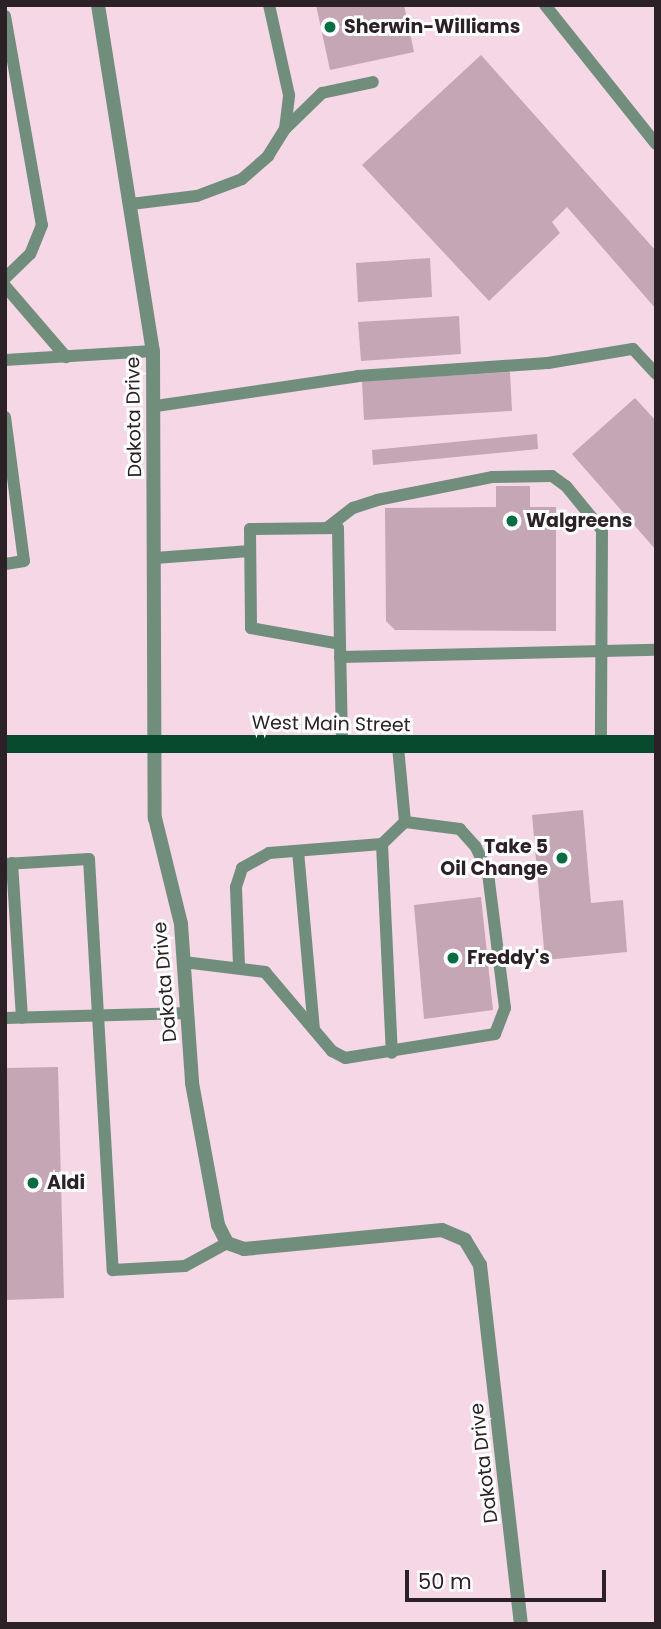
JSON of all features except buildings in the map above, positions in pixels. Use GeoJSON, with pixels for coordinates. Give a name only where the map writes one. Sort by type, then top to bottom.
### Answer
{"type":"FeatureCollection","features":[{"type":"Feature","properties":{"kind":"main road","name":"West Main Street"},"geometry":{"type":"LineString","coordinates":[[5,744],[342,742],[398,747],[656,744]]}},
{"type":"Feature","properties":{"kind":"street","name":"Dakota Drive"},"geometry":{"type":"LineString","coordinates":[[97,5],[153,351],[156,406],[153,743],[155,818],[181,924],[192,1083],[218,1225],[227,1242],[244,1249],[442,1230],[465,1240],[480,1265],[521,1624]]}},
{"type":"Feature","properties":{"kind":"lane"},"geometry":{"type":"LineString","coordinates":[[269,5],[289,95],[285,129]]}},
{"type":"Feature","properties":{"kind":"lane"},"geometry":{"type":"LineString","coordinates":[[545,5],[656,144]]}},
{"type":"Feature","properties":{"kind":"lane"},"geometry":{"type":"LineString","coordinates":[[5,16],[42,225],[30,254],[5,278]]}},
{"type":"Feature","properties":{"kind":"lane"},"geometry":{"type":"LineString","coordinates":[[131,204],[197,196],[242,179],[268,156],[285,129],[322,93],[373,82]]}},
{"type":"Feature","properties":{"kind":"lane"},"geometry":{"type":"LineString","coordinates":[[5,286],[66,357]]}},
{"type":"Feature","properties":{"kind":"lane"},"geometry":{"type":"LineString","coordinates":[[156,406],[358,376],[548,363],[633,349],[656,374]]}},
{"type":"Feature","properties":{"kind":"lane"},"geometry":{"type":"LineString","coordinates":[[5,360],[153,351]]}},
{"type":"Feature","properties":{"kind":"lane"},"geometry":{"type":"LineString","coordinates":[[5,416],[24,561],[5,564]]}},
{"type":"Feature","properties":{"kind":"lane"},"geometry":{"type":"LineString","coordinates":[[327,528],[353,508],[377,500],[492,477],[552,476],[566,486],[602,530],[601,744]]}},
{"type":"Feature","properties":{"kind":"lane"},"geometry":{"type":"LineString","coordinates":[[342,742],[340,651],[338,528],[250,529],[251,628],[340,651],[656,650]]}},
{"type":"Feature","properties":{"kind":"lane"},"geometry":{"type":"LineString","coordinates":[[155,558],[250,551]]}},
{"type":"Feature","properties":{"kind":"lane"},"geometry":{"type":"LineString","coordinates":[[398,747],[405,822]]}},
{"type":"Feature","properties":{"kind":"lane"},"geometry":{"type":"LineString","coordinates":[[239,966],[236,887],[242,868],[269,853],[382,844],[405,822]]}},
{"type":"Feature","properties":{"kind":"lane"},"geometry":{"type":"LineString","coordinates":[[184,961],[239,966],[265,972],[314,1030],[345,1058],[392,1053],[495,1034],[505,1008],[488,873],[476,847],[460,829],[405,822]]}},
{"type":"Feature","properties":{"kind":"lane"},"geometry":{"type":"LineString","coordinates":[[382,844],[392,1053]]}},
{"type":"Feature","properties":{"kind":"lane"},"geometry":{"type":"LineString","coordinates":[[298,851],[314,1030]]}},
{"type":"Feature","properties":{"kind":"lane"},"geometry":{"type":"LineString","coordinates":[[22,1018],[8,864],[89,859],[113,1270],[185,1266],[227,1242]]}},
{"type":"Feature","properties":{"kind":"lane"},"geometry":{"type":"LineString","coordinates":[[5,1018],[100,1018],[188,1013]]}},
{"type":"Feature","properties":{"kind":"place","name":"Sherwin-Williams"},"geometry":{"type":"Point","coordinates":[330,27]}},
{"type":"Feature","properties":{"kind":"place","name":"Walgreens"},"geometry":{"type":"Point","coordinates":[512,521]}},
{"type":"Feature","properties":{"kind":"place","name":"Take 5 Oil Change"},"geometry":{"type":"Point","coordinates":[562,858]}},
{"type":"Feature","properties":{"kind":"place","name":"Freddy's"},"geometry":{"type":"Point","coordinates":[453,958]}},
{"type":"Feature","properties":{"kind":"place","name":"Aldi"},"geometry":{"type":"Point","coordinates":[33,1183]}}]}
